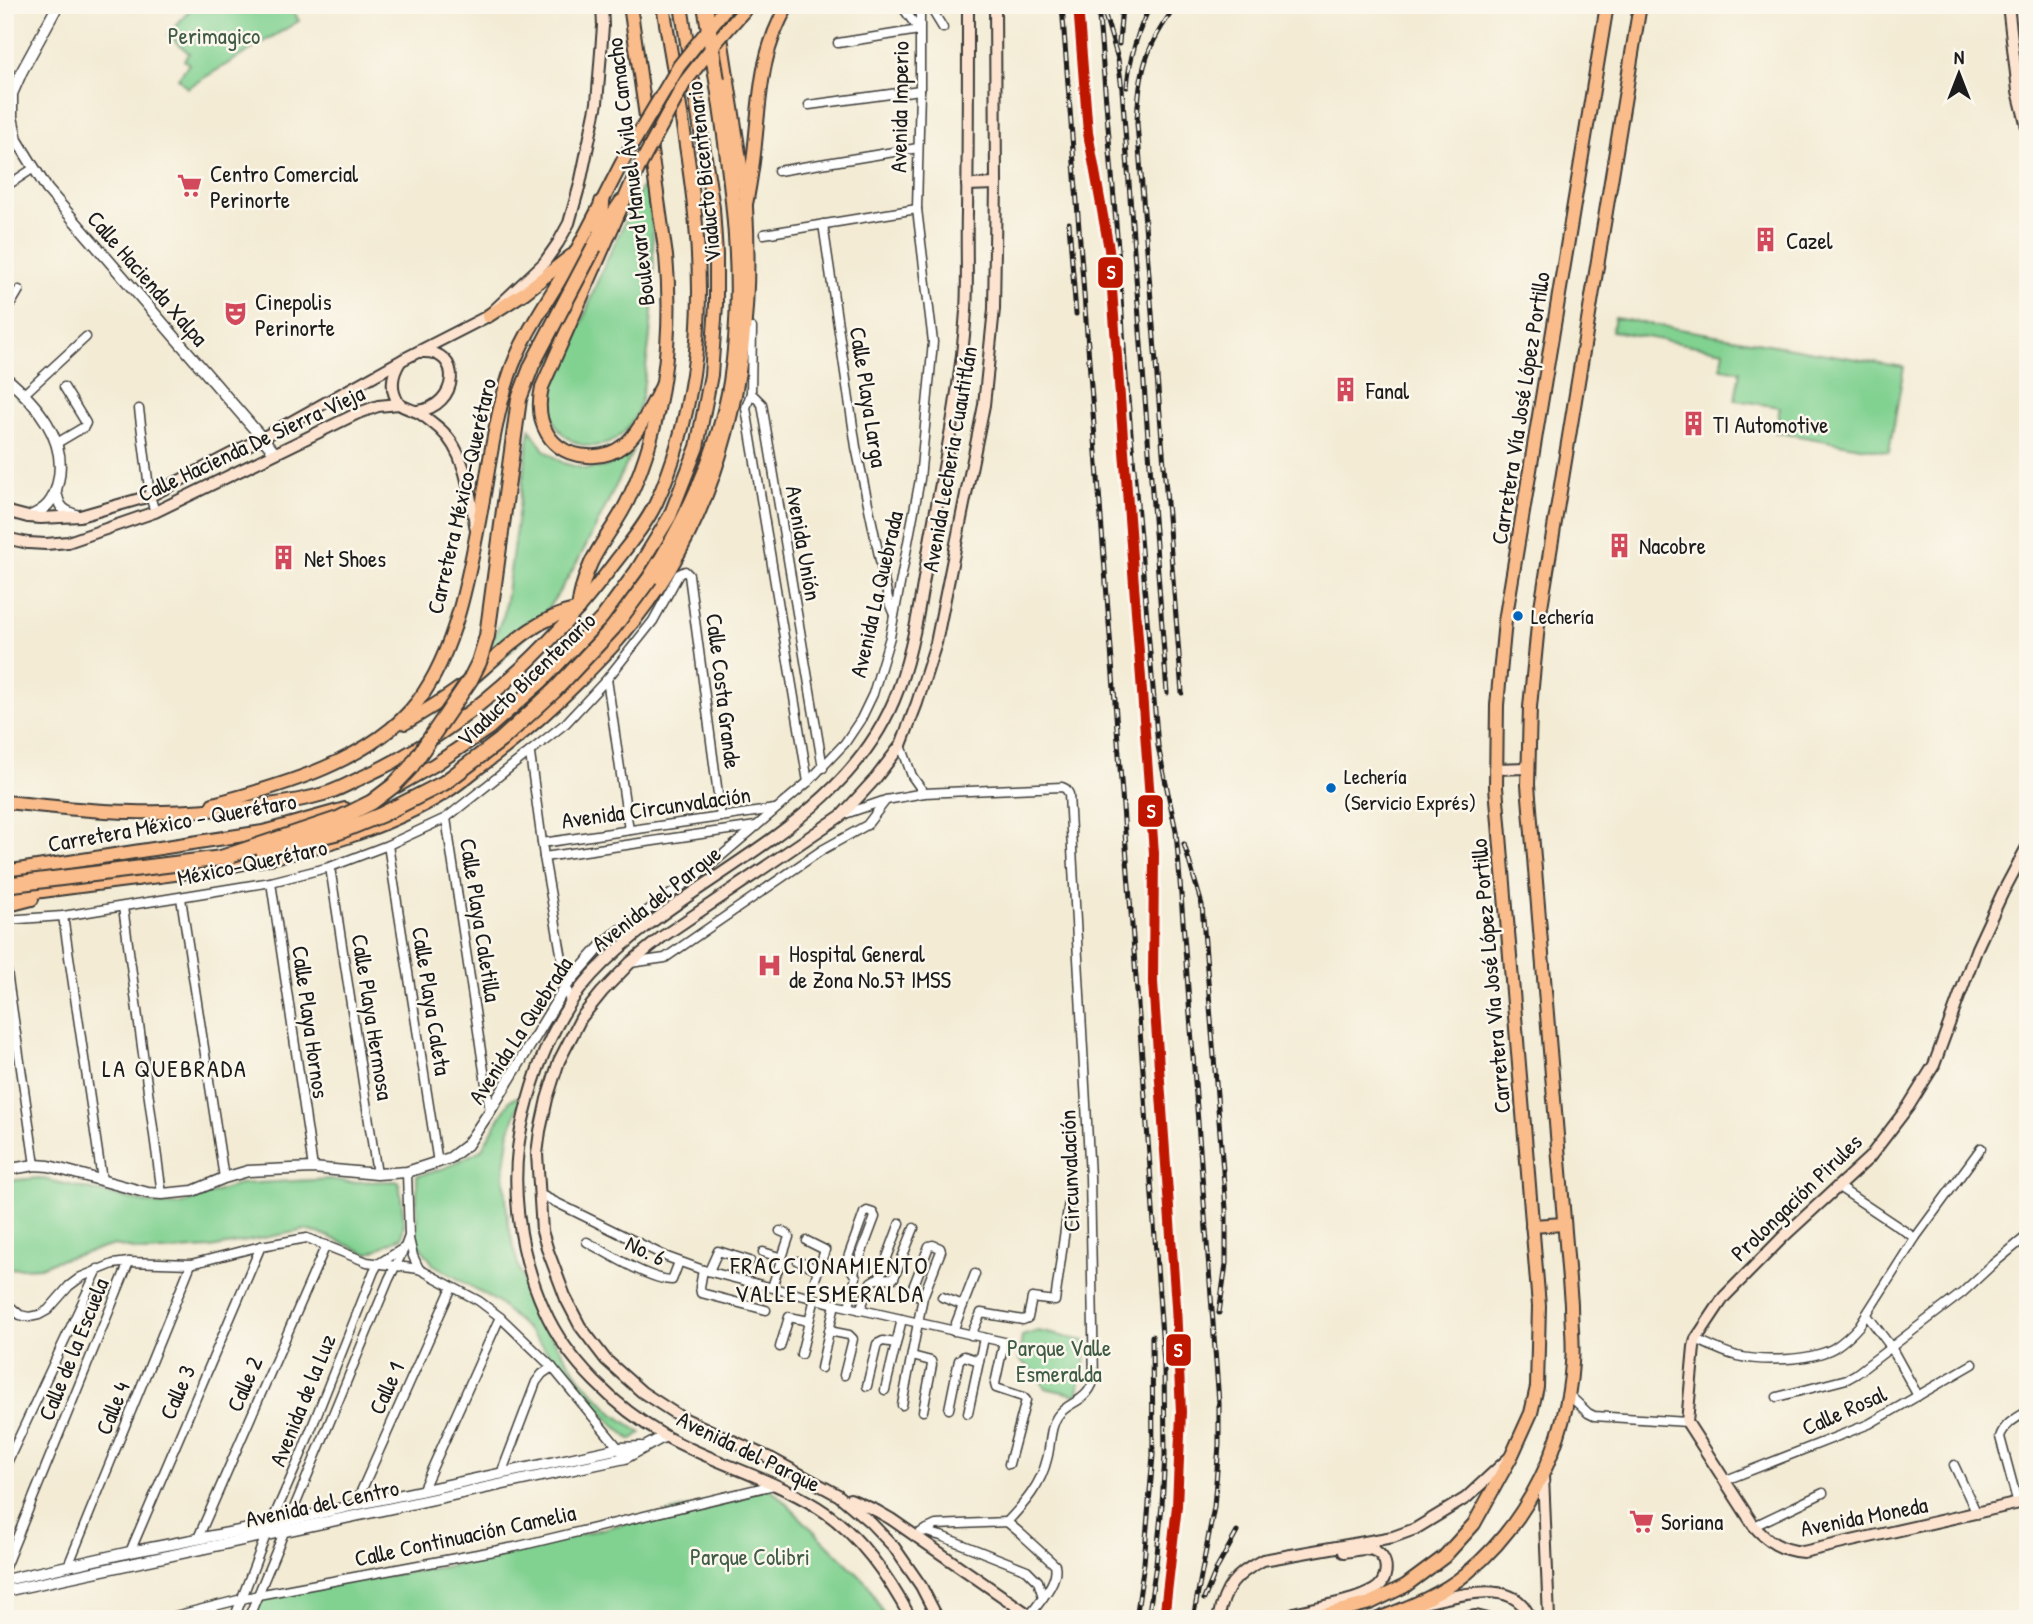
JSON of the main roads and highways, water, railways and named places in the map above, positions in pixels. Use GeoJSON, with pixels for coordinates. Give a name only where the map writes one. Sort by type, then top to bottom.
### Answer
{"type":"FeatureCollection","features":[{"type":"Feature","properties":{"kind":"highway","name":"Viaducto Bicentenario"},"geometry":{"type":"LineString","coordinates":[[5,885],[221,858],[291,845],[339,832],[381,815],[444,783],[501,740],[554,691],[613,628],[650,578],[684,521],[706,468],[730,384],[737,282],[734,211],[726,138],[705,5]]}},
{"type":"Feature","properties":{"kind":"highway"},"geometry":{"type":"LineString","coordinates":[[601,233],[602,202]]}},
{"type":"Feature","properties":{"kind":"highway"},"geometry":{"type":"LineString","coordinates":[[221,858],[338,819],[382,795],[410,768],[470,680],[487,636],[519,399],[532,365],[601,233],[622,202]]}},
{"type":"Feature","properties":{"kind":"main road","name":"Calle Hacienda De Sierra Vieja"},"geometry":{"type":"LineString","coordinates":[[5,511],[28,517],[80,516],[150,496],[488,316],[544,263],[569,223],[587,157],[597,103],[602,5]]}},
{"type":"Feature","properties":{"kind":"main road","name":"Boulevard Manuel Ávila Camacho"},"geometry":{"type":"LineString","coordinates":[[578,609],[582,586],[591,563],[621,515],[647,453],[667,351],[668,280],[630,5]]}},
{"type":"Feature","properties":{"kind":"main road","name":"Carretera México - Querétaro"},"geometry":{"type":"LineString","coordinates":[[5,802],[132,812],[185,811],[288,802],[331,792],[426,744],[475,708],[525,664],[578,609],[627,547],[654,507],[680,439],[693,372],[699,304],[699,256],[695,212],[663,5]]}},
{"type":"Feature","properties":{"kind":"main road","name":"Carretera México - Querétaro"},"geometry":{"type":"LineString","coordinates":[[5,874],[263,832],[337,813],[373,798],[434,765],[489,728],[541,682],[602,618],[638,570],[670,516],[697,447],[711,375],[716,292],[713,208],[681,5]]}},
{"type":"Feature","properties":{"kind":"main road"},"geometry":{"type":"LineString","coordinates":[[5,896],[268,859],[345,838],[392,820],[445,793],[503,749],[560,700],[623,634],[658,587],[708,492],[730,423],[743,346],[747,277],[746,204],[716,5]]}},
{"type":"Feature","properties":{"kind":"main road","name":"Carretera México-Querétaro"},"geometry":{"type":"LineString","coordinates":[[185,811],[305,775],[348,756],[389,731],[409,713],[426,690],[452,631],[466,582],[501,404],[510,372],[626,155],[679,66],[728,5]]}},
{"type":"Feature","properties":{"kind":"main road"},"geometry":{"type":"LineString","coordinates":[[662,386],[629,440],[617,450],[603,455],[580,455],[565,450],[548,435],[542,422],[539,405],[542,387],[638,169],[685,82],[749,5]]}},
{"type":"Feature","properties":{"kind":"main road"},"geometry":{"type":"LineString","coordinates":[[746,204],[761,79],[768,46],[788,5]]}},
{"type":"Feature","properties":{"kind":"main road","name":"Avenida Lecheria Cuautitlán"},"geometry":{"type":"LineString","coordinates":[[876,736],[897,692],[912,640],[956,401],[966,310],[968,5]]}},
{"type":"Feature","properties":{"kind":"main road","name":"Avenida Lecheria Cuautitlán"},"geometry":{"type":"LineString","coordinates":[[901,745],[936,643],[984,405],[994,309],[995,5]]}},
{"type":"Feature","properties":{"kind":"main road","name":"Carretera Vía José López Portillo"},"geometry":{"type":"LineString","coordinates":[[1259,1619],[1323,1615],[1370,1603],[1405,1586],[1444,1557],[1474,1524],[1512,1455],[1531,1413],[1537,1387],[1539,1306],[1495,769],[1497,705],[1506,621],[1607,5]]}},
{"type":"Feature","properties":{"kind":"main road"},"geometry":{"type":"LineString","coordinates":[[1420,1604],[1466,1574],[1495,1547],[1521,1512],[1543,1475],[1557,1438],[1568,1394],[1572,1363],[1571,1304],[1527,768],[1530,707],[1538,625],[1640,5]]}},
{"type":"Feature","properties":{"kind":"main road"},"geometry":{"type":"LineString","coordinates":[[2008,5],[2028,131]]}},
{"type":"Feature","properties":{"kind":"main road"},"geometry":{"type":"LineString","coordinates":[[967,185],[996,184]]}},
{"type":"Feature","properties":{"kind":"main road"},"geometry":{"type":"LineString","coordinates":[[488,316],[524,293],[576,251]]}},
{"type":"Feature","properties":{"kind":"main road"},"geometry":{"type":"LineString","coordinates":[[415,354],[424,351],[438,355],[448,366],[451,378],[448,393],[440,402],[429,409],[417,411]]}},
{"type":"Feature","properties":{"kind":"main road"},"geometry":{"type":"LineString","coordinates":[[399,404],[393,393],[393,379],[397,365],[402,360]]}},
{"type":"Feature","properties":{"kind":"main road","name":"Calle Hacienda De Sierra Vieja"},"geometry":{"type":"LineString","coordinates":[[5,538],[28,543],[68,542],[155,512],[356,414],[378,406],[399,404],[407,410],[417,411],[443,431],[458,453],[468,483],[477,534]]}},
{"type":"Feature","properties":{"kind":"main road"},"geometry":{"type":"LineString","coordinates":[[369,744],[462,687],[534,626],[551,617],[578,609]]}},
{"type":"Feature","properties":{"kind":"main road","name":"Avenida del Parque"},"geometry":{"type":"LineString","coordinates":[[876,736],[853,768],[816,805],[629,939],[589,977],[569,1004],[545,1048],[528,1098],[517,1154],[517,1192],[527,1260],[545,1312],[577,1362],[599,1386],[664,1436],[819,1508],[845,1528],[869,1553],[911,1619]]}},
{"type":"Feature","properties":{"kind":"main road","name":"Avenida del Parque"},"geometry":{"type":"LineString","coordinates":[[901,745],[842,815],[662,936],[630,963],[581,1018],[559,1061],[547,1099],[537,1154],[542,1231],[548,1251],[566,1299],[580,1326],[606,1360],[642,1392],[679,1416],[838,1494],[894,1548],[938,1619]]}},
{"type":"Feature","properties":{"kind":"main road"},"geometry":{"type":"LineString","coordinates":[[1495,769],[1527,768]]}},
{"type":"Feature","properties":{"kind":"main road","name":"Prolongación Pirules"},"geometry":{"type":"LineString","coordinates":[[1687,1422],[1696,1339],[1724,1297],[1784,1236],[1869,1158],[1908,1107],[1934,1065],[1978,948],[2028,845]]}},
{"type":"Feature","properties":{"kind":"main road"},"geometry":{"type":"LineString","coordinates":[[5,874],[137,879]]}},
{"type":"Feature","properties":{"kind":"main road"},"geometry":{"type":"LineString","coordinates":[[5,906],[77,887]]}},
{"type":"Feature","properties":{"kind":"main road"},"geometry":{"type":"LineString","coordinates":[[620,929],[629,939]]}},
{"type":"Feature","properties":{"kind":"main road"},"geometry":{"type":"LineString","coordinates":[[1532,1226],[1564,1224]]}},
{"type":"Feature","properties":{"kind":"main road","name":"Avenida Moneda"},"geometry":{"type":"LineString","coordinates":[[1687,1422],[1754,1527],[1765,1539],[1779,1547],[1803,1552],[2023,1503]]}},
{"type":"Feature","properties":{"kind":"main road"},"geometry":{"type":"LineString","coordinates":[[1219,1619],[1227,1588],[1235,1578],[1263,1560],[1394,1537],[1415,1529],[1466,1498],[1512,1455]]}},
{"type":"Feature","properties":{"kind":"main road"},"geometry":{"type":"LineString","coordinates":[[1543,1475],[1549,1619]]}},
{"type":"Feature","properties":{"kind":"main road"},"geometry":{"type":"LineString","coordinates":[[838,1494],[919,1534],[1033,1616]]}},
{"type":"Feature","properties":{"kind":"main road"},"geometry":{"type":"LineString","coordinates":[[1279,1617],[1358,1597],[1377,1588],[1385,1579],[1386,1568],[1377,1552],[1367,1549],[1325,1554],[1310,1551]]}},
{"type":"Feature","properties":{"kind":"main road"},"geometry":{"type":"LineString","coordinates":[[1378,1619],[1420,1604],[1489,1592],[1500,1592],[1518,1599],[1527,1607],[1530,1619]]}},
{"type":"Feature","properties":{"kind":"main road"},"geometry":{"type":"LineString","coordinates":[[1456,1619],[1476,1616],[1488,1619]]}},
{"type":"Feature","properties":{"kind":"railway"},"geometry":{"type":"LineString","coordinates":[[1062,5],[1164,1364],[1165,1455],[1162,1505],[1148,1619]]}},
{"type":"Feature","properties":{"kind":"railway"},"geometry":{"type":"LineString","coordinates":[[1098,5],[1158,746],[1176,831],[1219,1403],[1214,1507],[1193,1619]]}},
{"type":"Feature","properties":{"kind":"railway"},"geometry":{"type":"LineString","coordinates":[[1119,44],[1122,5]]}},
{"type":"Feature","properties":{"kind":"railway"},"geometry":{"type":"LineString","coordinates":[[1127,87],[1135,45],[1151,5]]}},
{"type":"Feature","properties":{"kind":"railway"},"geometry":{"type":"LineString","coordinates":[[1177,5],[1158,34],[1146,61],[1137,123],[1182,693]]}},
{"type":"Feature","properties":{"kind":"railway"},"geometry":{"type":"LineString","coordinates":[[1105,15],[1118,59],[1122,89],[1167,693]]}},
{"type":"Feature","properties":{"kind":"railway"},"geometry":{"type":"LineString","coordinates":[[1069,223],[1076,314]]}},
{"type":"Feature","properties":{"kind":"railway"},"geometry":{"type":"LineString","coordinates":[[1184,844],[1202,905],[1226,1209],[1226,1264],[1219,1313]]}},
{"type":"Feature","properties":{"kind":"railway"},"geometry":{"type":"LineString","coordinates":[[1136,1619],[1144,1563],[1153,1455],[1152,1336]]}},
{"type":"Feature","properties":{"kind":"railway"},"geometry":{"type":"LineString","coordinates":[[1204,1599],[1237,1532]]}},
{"type":"Feature","properties":{"kind":"place","name":"Centro Comercial Perinorte"},"geometry":{"type":"Point","coordinates":[190,186]}},
{"type":"Feature","properties":{"kind":"place","name":"Cazel"},"geometry":{"type":"Point","coordinates":[1766,240]}},
{"type":"Feature","properties":{"kind":"place","name":"Cinepolis Perinorte"},"geometry":{"type":"Point","coordinates":[235,314]}},
{"type":"Feature","properties":{"kind":"place","name":"Fanal"},"geometry":{"type":"Point","coordinates":[1346,390]}},
{"type":"Feature","properties":{"kind":"place","name":"TI Automotive"},"geometry":{"type":"Point","coordinates":[1693,424]}},
{"type":"Feature","properties":{"kind":"place","name":"Nacobre"},"geometry":{"type":"Point","coordinates":[1619,545]}},
{"type":"Feature","properties":{"kind":"place","name":"Net Shoes"},"geometry":{"type":"Point","coordinates":[284,558]}},
{"type":"Feature","properties":{"kind":"place","name":"Lechería"},"geometry":{"type":"Point","coordinates":[1518,616]}},
{"type":"Feature","properties":{"kind":"place","name":"Lechería (Servicio Exprés)"},"geometry":{"type":"Point","coordinates":[1331,788]}},
{"type":"Feature","properties":{"kind":"place","name":"Hospital General de Zona No.57 IMSS"},"geometry":{"type":"Point","coordinates":[769,966]}},
{"type":"Feature","properties":{"kind":"place","name":"Soriana"},"geometry":{"type":"Point","coordinates":[1641,1521]}},
{"type":"Feature","properties":{"kind":"district","name":"LA QUEBRADA"},"geometry":{"type":"Point","coordinates":[175,1068]}},
{"type":"Feature","properties":{"kind":"district","name":"FRACCIONAMIENTO VALLE ESMERALDA"},"geometry":{"type":"Point","coordinates":[830,1279]}},
{"type":"Feature","properties":{"kind":"park label","name":"Perimagico"},"geometry":{"type":"Point","coordinates":[214,35]}},
{"type":"Feature","properties":{"kind":"park label","name":"Parque Valle Esmeralda"},"geometry":{"type":"Point","coordinates":[1059,1360]}},
{"type":"Feature","properties":{"kind":"park label","name":"Parque Colibri"},"geometry":{"type":"Point","coordinates":[750,1556]}}]}
